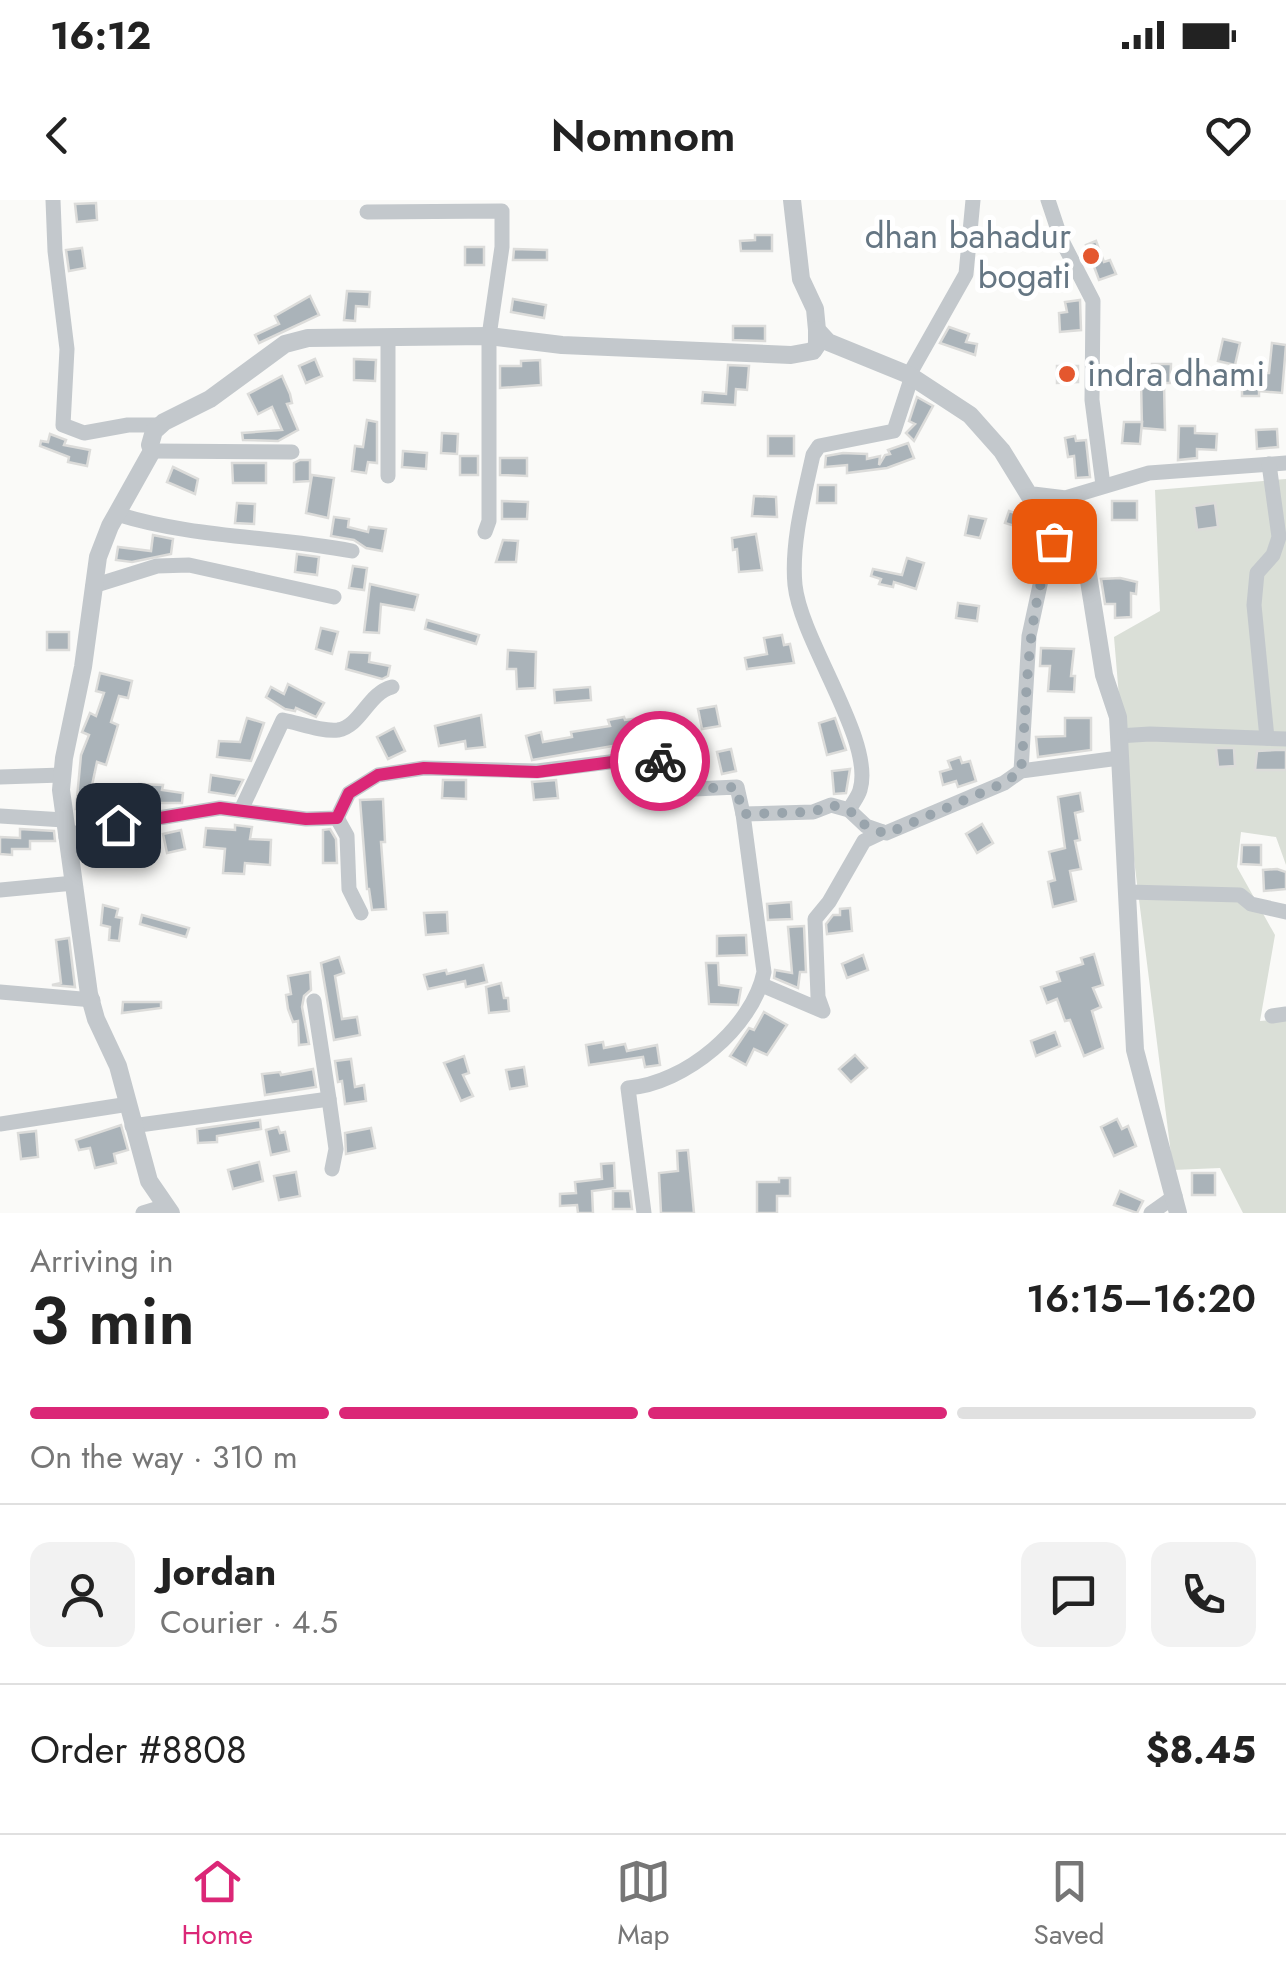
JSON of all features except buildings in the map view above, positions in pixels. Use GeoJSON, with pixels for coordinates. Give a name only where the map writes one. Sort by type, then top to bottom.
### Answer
{"type":"FeatureCollection","features":[{"type":"Feature","properties":{"kind":"street"},"geometry":{"type":"LineString","coordinates":[[53,200],[67,349],[63,425],[84,433],[160,425]]}},
{"type":"Feature","properties":{"kind":"street"},"geometry":{"type":"LineString","coordinates":[[143,1213],[168,1209],[149,1180],[118,1066],[89,994],[65,828],[62,775],[83,667],[98,557],[152,450],[154,431],[210,399],[285,344],[308,338],[489,336],[562,345],[791,355],[812,352],[816,345],[815,309],[801,279],[792,200]]}},
{"type":"Feature","properties":{"kind":"street"},"geometry":{"type":"LineString","coordinates":[[849,810],[861,789],[856,747],[837,694],[814,648],[795,586],[797,538],[813,455],[825,442],[890,434],[911,376],[966,274],[972,200]]}},
{"type":"Feature","properties":{"kind":"street"},"geometry":{"type":"LineString","coordinates":[[1048,200],[1061,239],[1093,301],[1092,400],[1103,485]]}},
{"type":"Feature","properties":{"kind":"street"},"geometry":{"type":"LineString","coordinates":[[367,212],[502,210],[502,247],[489,336],[489,520],[485,532]]}},
{"type":"Feature","properties":{"kind":"street"},"geometry":{"type":"LineString","coordinates":[[817,330],[828,342],[911,376],[970,415],[1002,451],[1030,494],[1064,505],[1082,537],[1104,675],[1118,717],[1135,1050],[1176,1204],[1151,1213]]}},
{"type":"Feature","properties":{"kind":"street"},"geometry":{"type":"LineString","coordinates":[[388,338],[388,476]]}},
{"type":"Feature","properties":{"kind":"street"},"geometry":{"type":"LineString","coordinates":[[152,450],[292,452]]}},
{"type":"Feature","properties":{"kind":"street"},"geometry":{"type":"LineString","coordinates":[[1021,771],[1030,636],[1042,571],[1064,505],[1103,485],[1149,472],[1286,463]]}},
{"type":"Feature","properties":{"kind":"street"},"geometry":{"type":"LineString","coordinates":[[1266,738],[1254,605],[1257,573],[1273,555],[1279,537],[1269,464]]}},
{"type":"Feature","properties":{"kind":"street"},"geometry":{"type":"LineString","coordinates":[[117,514],[153,526],[352,551]]}},
{"type":"Feature","properties":{"kind":"street"},"geometry":{"type":"LineString","coordinates":[[94,586],[158,566],[189,565],[334,598]]}},
{"type":"Feature","properties":{"kind":"street"},"geometry":{"type":"LineString","coordinates":[[241,810],[283,720],[334,731],[350,726],[380,690],[392,687]]}},
{"type":"Feature","properties":{"kind":"street"},"geometry":{"type":"LineString","coordinates":[[1118,736],[1286,739]]}},
{"type":"Feature","properties":{"kind":"street"},"geometry":{"type":"LineString","coordinates":[[337,818],[349,793],[378,775],[424,768],[537,772],[650,757],[659,760],[673,790],[736,787],[764,972],[762,984],[752,1007],[734,1030],[688,1068],[644,1087],[628,1088],[644,1213]]}},
{"type":"Feature","properties":{"kind":"street"},"geometry":{"type":"LineString","coordinates":[[762,984],[824,1011],[818,996],[814,919],[829,902],[864,840],[1004,783],[1021,771],[1119,758]]}},
{"type":"Feature","properties":{"kind":"street"},"geometry":{"type":"LineString","coordinates":[[0,777],[62,775]]}},
{"type":"Feature","properties":{"kind":"street"},"geometry":{"type":"LineString","coordinates":[[743,814],[813,812],[831,805],[849,810],[866,826],[884,832]]}},
{"type":"Feature","properties":{"kind":"street"},"geometry":{"type":"LineString","coordinates":[[0,816],[85,830],[220,808],[306,819],[337,818]]}},
{"type":"Feature","properties":{"kind":"street"},"geometry":{"type":"LineString","coordinates":[[337,818],[347,836],[349,889],[360,913]]}},
{"type":"Feature","properties":{"kind":"street"},"geometry":{"type":"LineString","coordinates":[[0,890],[74,883]]}},
{"type":"Feature","properties":{"kind":"street"},"geometry":{"type":"LineString","coordinates":[[1128,892],[1240,894],[1251,904],[1286,912]]}},
{"type":"Feature","properties":{"kind":"street"},"geometry":{"type":"LineString","coordinates":[[0,992],[93,1000]]}},
{"type":"Feature","properties":{"kind":"street"},"geometry":{"type":"LineString","coordinates":[[314,1001],[336,1148],[332,1169]]}},
{"type":"Feature","properties":{"kind":"street"},"geometry":{"type":"LineString","coordinates":[[132,1126],[329,1099]]}},
{"type":"Feature","properties":{"kind":"street"},"geometry":{"type":"LineString","coordinates":[[0,1124],[129,1104]]}},
{"type":"Feature","properties":{"kind":"shaded area"},"geometry":{"type":"Polygon","coordinates":[[[1286,479],[1286,865],[1276,837],[1241,832],[1237,867],[1275,935],[1260,1021],[1286,1019],[1286,1213],[1243,1213],[1220,1168],[1173,1170],[1130,828],[1114,637],[1160,611],[1155,490],[1286,479]]]}},
{"type":"Feature","properties":{"kind":"way so far"},"geometry":{"type":"LineString","coordinates":[[660,761],[673,790],[736,787],[743,814],[813,812],[831,805],[849,810],[866,826],[886,834],[1004,783],[1021,771],[1030,636],[1042,571],[1054,541]]}},
{"type":"Feature","properties":{"kind":"place","name":"dhan bahadur bogati"},"geometry":{"type":"Point","coordinates":[1091,256]}},
{"type":"Feature","properties":{"kind":"place","name":"indra dhami"},"geometry":{"type":"Point","coordinates":[1067,374]}},
{"type":"Feature","properties":{"kind":"route"},"geometry":{"type":"LineString","coordinates":[[118,825],[220,808],[306,819],[337,818],[349,793],[378,775],[424,768],[537,772],[650,757],[660,761]]}}]}
